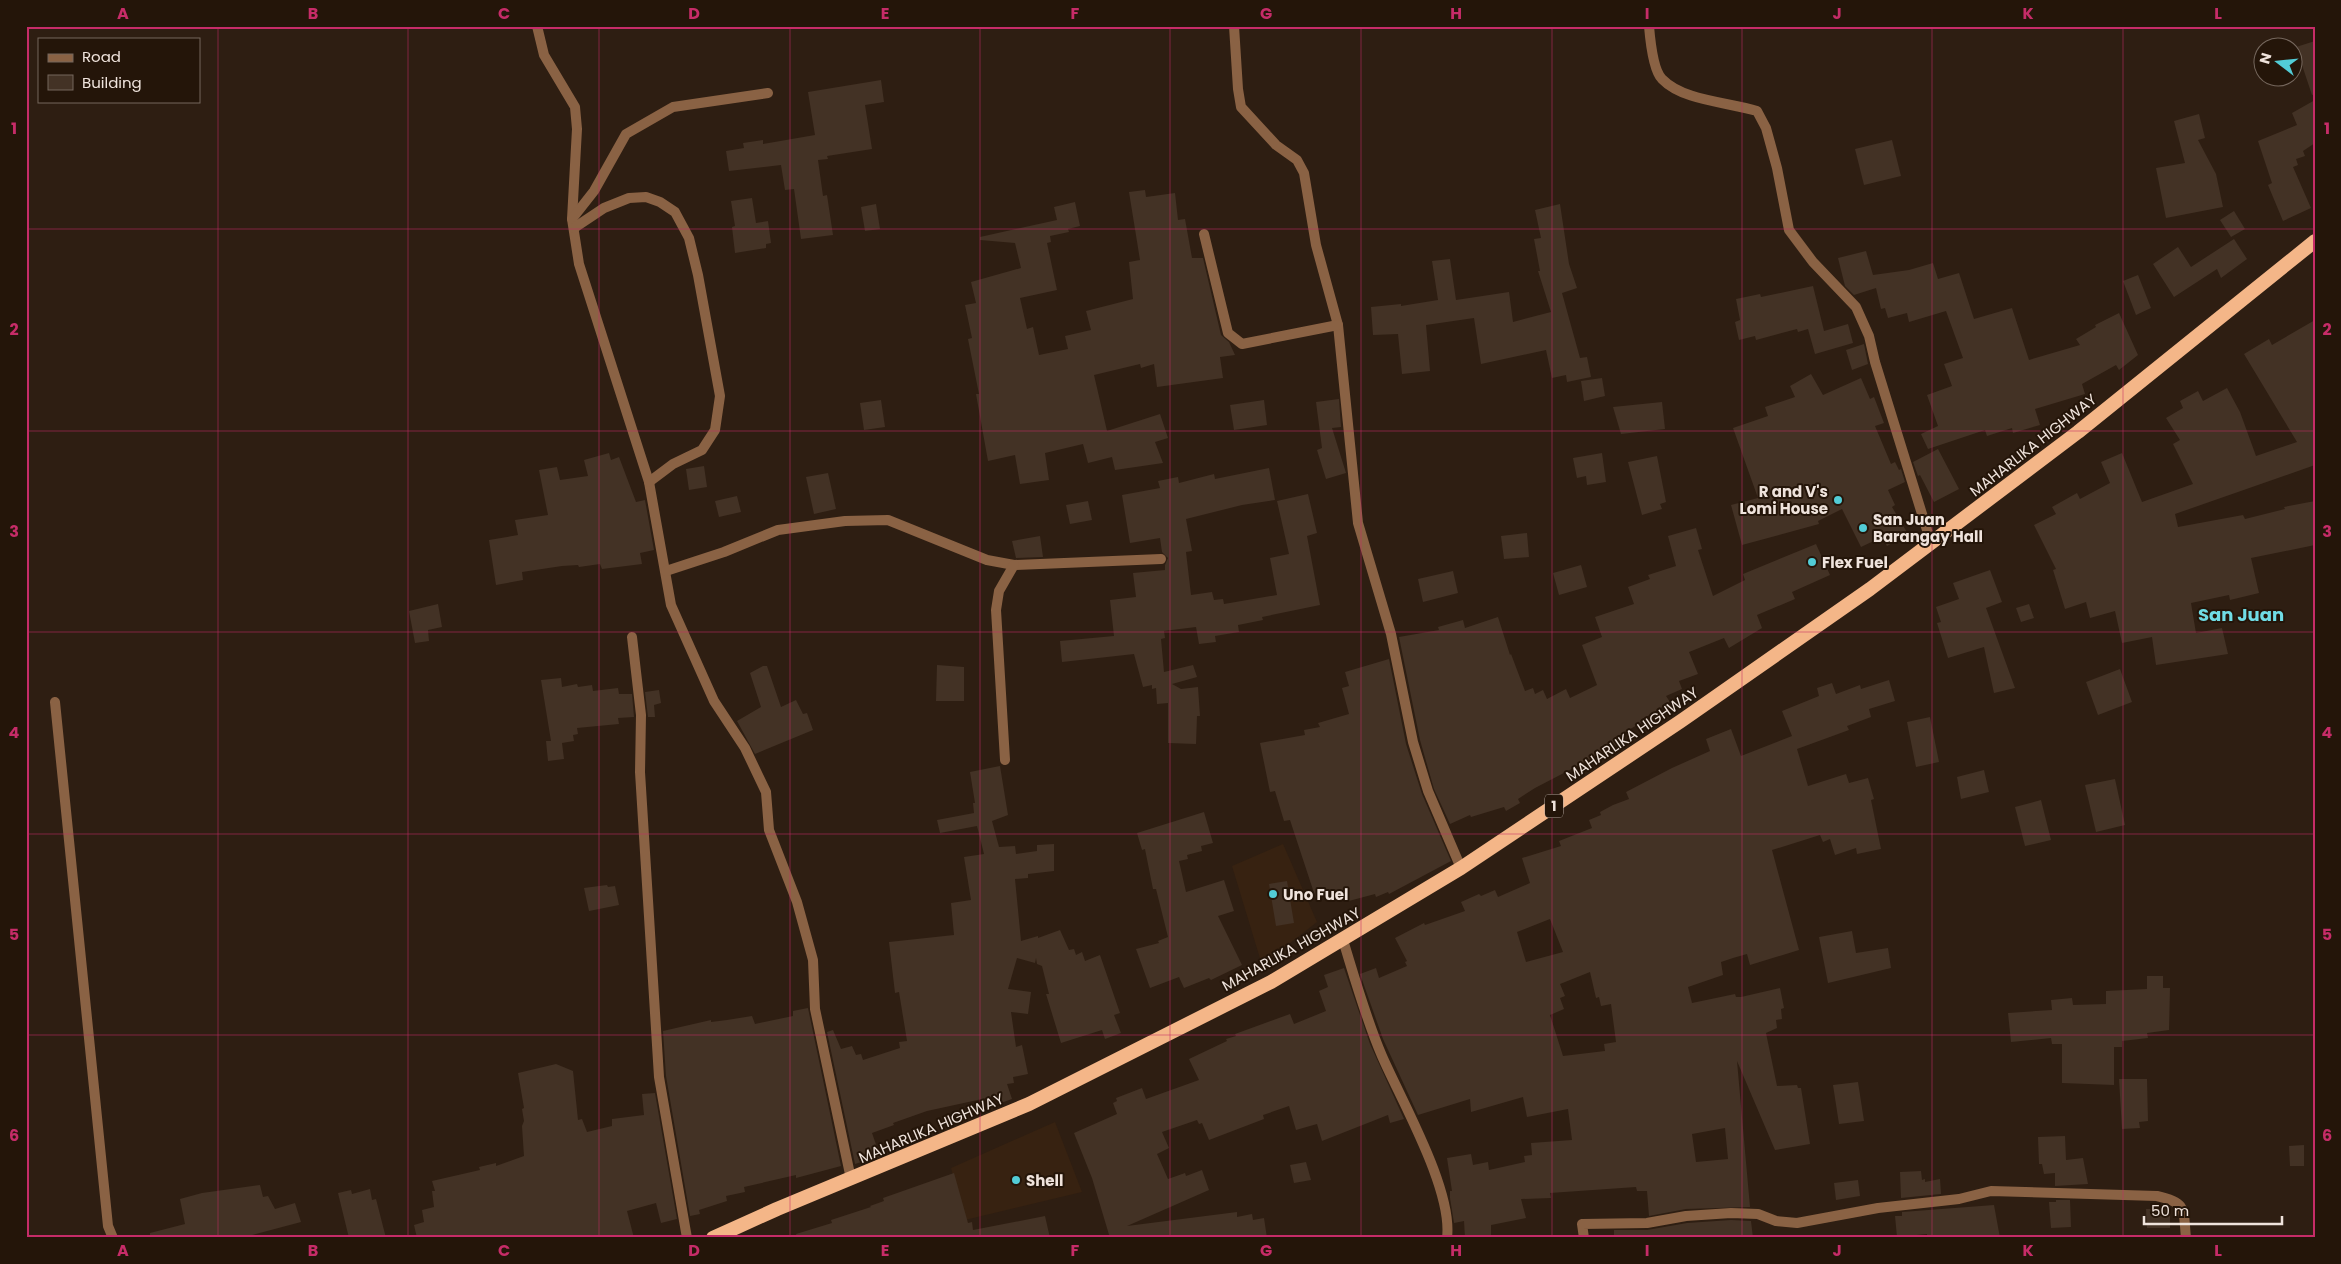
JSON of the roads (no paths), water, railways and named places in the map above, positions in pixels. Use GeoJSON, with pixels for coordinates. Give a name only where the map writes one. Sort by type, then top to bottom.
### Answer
{"type":"FeatureCollection","features":[{"type":"Feature","properties":{"kind":"highway","name":"MAHARLIKA HIGHWAY"},"geometry":{"type":"LineString","coordinates":[[714,1238],[777,1209],[1029,1104],[1271,982],[1461,868],[1681,721],[1870,589],[2078,432],[2315,241]]}},
{"type":"Feature","properties":{"kind":"street"},"geometry":{"type":"LineString","coordinates":[[537,26],[544,54],[575,107],[577,129],[573,224],[578,264],[649,482],[671,605],[714,701],[745,748],[766,792],[769,830],[797,902],[813,960],[815,1009],[851,1179]]}},
{"type":"Feature","properties":{"kind":"street"},"geometry":{"type":"LineString","coordinates":[[1234,26],[1241,107],[1276,144],[1297,160],[1304,173],[1316,245],[1338,326],[1358,523],[1391,634],[1413,742],[1428,791],[1461,868]]}},
{"type":"Feature","properties":{"kind":"street"},"geometry":{"type":"LineString","coordinates":[[1649,26],[1650,42],[1660,78],[1678,91],[1757,111],[1766,128],[1789,230],[1813,262],[1856,307],[1869,336],[1875,362],[1931,543]]}},
{"type":"Feature","properties":{"kind":"street"},"geometry":{"type":"LineString","coordinates":[[573,224],[626,134],[673,107],[768,93]]}},
{"type":"Feature","properties":{"kind":"street"},"geometry":{"type":"LineString","coordinates":[[573,224],[629,198],[646,197],[660,202],[675,212],[689,238],[698,275],[720,396],[715,430],[702,450],[672,464],[649,482]]}},
{"type":"Feature","properties":{"kind":"street"},"geometry":{"type":"LineString","coordinates":[[1204,234],[1228,333],[1242,344],[1338,326]]}},
{"type":"Feature","properties":{"kind":"street"},"geometry":{"type":"LineString","coordinates":[[666,571],[724,552],[778,530],[845,521],[888,520],[987,560],[1014,565],[1161,559]]}},
{"type":"Feature","properties":{"kind":"street"},"geometry":{"type":"LineString","coordinates":[[1005,760],[996,610],[1000,591],[1014,565]]}},
{"type":"Feature","properties":{"kind":"street"},"geometry":{"type":"LineString","coordinates":[[632,638],[641,714],[640,772],[659,1077],[687,1238]]}},
{"type":"Feature","properties":{"kind":"street"},"geometry":{"type":"LineString","coordinates":[[55,702],[108,1226],[113,1238]]}},
{"type":"Feature","properties":{"kind":"street"},"geometry":{"type":"LineString","coordinates":[[1343,940],[1366,1013],[1382,1055],[1440,1187],[1448,1228],[1447,1238]]}},
{"type":"Feature","properties":{"kind":"street"},"geometry":{"type":"LineString","coordinates":[[1584,1238],[1582,1224],[1647,1223],[1686,1216],[1731,1213],[1758,1214],[1776,1221],[1797,1222],[1833,1218],[1878,1208],[1959,1200],[1991,1191],[2023,1191],[2157,1196],[2176,1201],[2183,1209],[2186,1238]]}},
{"type":"Feature","properties":{"kind":"place","name":"R and V's Lomi House"},"geometry":{"type":"Point","coordinates":[1838,500]}},
{"type":"Feature","properties":{"kind":"place","name":"San Juan Barangay Hall"},"geometry":{"type":"Point","coordinates":[1863,528]}},
{"type":"Feature","properties":{"kind":"place","name":"Flex Fuel"},"geometry":{"type":"Point","coordinates":[1812,562]}},
{"type":"Feature","properties":{"kind":"place","name":"Uno Fuel"},"geometry":{"type":"Point","coordinates":[1273,894]}},
{"type":"Feature","properties":{"kind":"place","name":"Shell"},"geometry":{"type":"Point","coordinates":[1016,1180]}},
{"type":"Feature","properties":{"kind":"district","name":"San Juan"},"geometry":{"type":"Point","coordinates":[2241,614]}}]}
